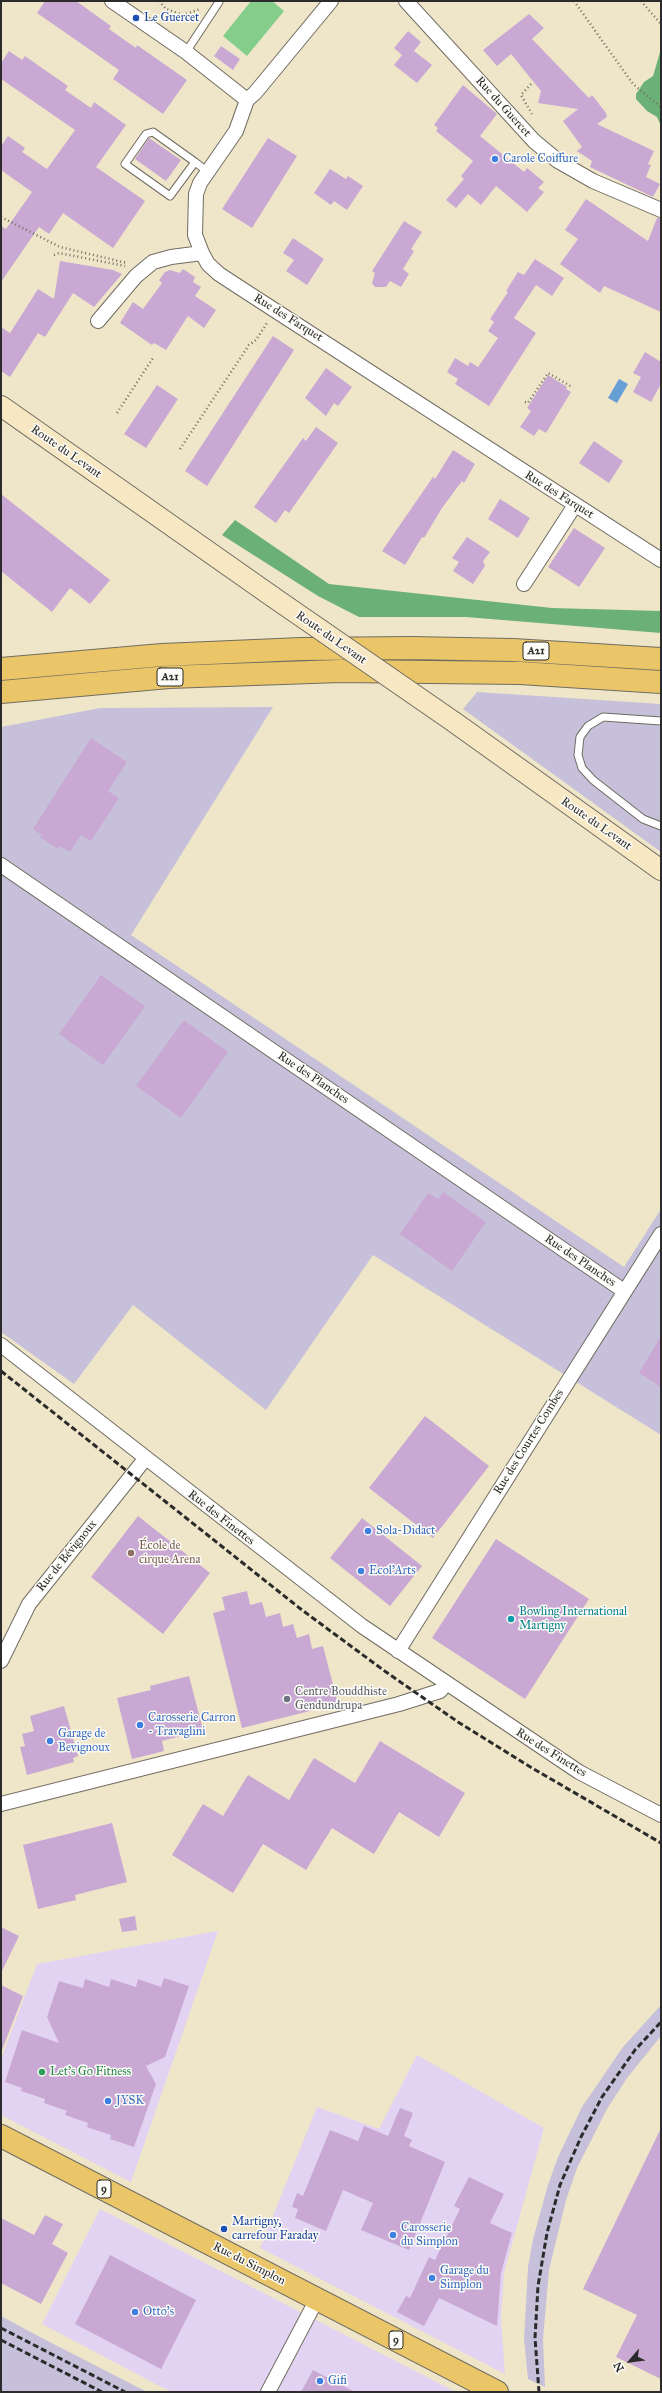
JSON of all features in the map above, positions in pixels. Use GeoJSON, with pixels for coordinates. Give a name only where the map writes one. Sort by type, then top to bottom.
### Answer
{"type":"FeatureCollection","features":[{"type":"Feature","properties":{"kind":"main road","name":"A21"},"geometry":{"type":"LineString","coordinates":[[1,669],[162,655],[301,649],[410,648],[513,650],[661,659]]}},
{"type":"Feature","properties":{"kind":"main road","name":"A21"},"geometry":{"type":"LineString","coordinates":[[1,692],[169,677],[326,671],[505,673],[661,682]]}},
{"type":"Feature","properties":{"kind":"main road","name":"Rue du Simplon"},"geometry":{"type":"LineString","coordinates":[[1,2136],[497,2392]]}},
{"type":"Feature","properties":{"kind":"street"},"geometry":{"type":"LineString","coordinates":[[112,1],[186,52],[247,100],[255,94],[332,1]]}},
{"type":"Feature","properties":{"kind":"street","name":"Rue du Guercet"},"geometry":{"type":"LineString","coordinates":[[406,1],[534,142],[558,160],[593,181],[661,210]]}},
{"type":"Feature","properties":{"kind":"street","name":"Rue des Farquet"},"geometry":{"type":"LineString","coordinates":[[247,100],[236,131],[200,182],[194,206],[195,235],[202,253],[219,274],[661,560]]}},
{"type":"Feature","properties":{"kind":"street"},"geometry":{"type":"LineString","coordinates":[[98,321],[142,271],[160,259],[202,253]]}},
{"type":"Feature","properties":{"kind":"street","name":"Route du Levant"},"geometry":{"type":"LineString","coordinates":[[1,406],[454,722],[661,870]]}},
{"type":"Feature","properties":{"kind":"street"},"geometry":{"type":"LineString","coordinates":[[524,584],[575,505]]}},
{"type":"Feature","properties":{"kind":"street","name":"Rue des Planches"},"geometry":{"type":"LineString","coordinates":[[1,865],[624,1291]]}},
{"type":"Feature","properties":{"kind":"street","name":"Rue des Courtes Combes"},"geometry":{"type":"LineString","coordinates":[[398,1651],[661,1234]]}},
{"type":"Feature","properties":{"kind":"street","name":"Rue des Finettes"},"geometry":{"type":"LineString","coordinates":[[1,1345],[145,1459],[362,1626],[446,1684],[580,1772],[661,1815]]}},
{"type":"Feature","properties":{"kind":"street","name":"Rue de Bévignoux"},"geometry":{"type":"LineString","coordinates":[[1,1661],[29,1604],[145,1459]]}},
{"type":"Feature","properties":{"kind":"street"},"geometry":{"type":"LineString","coordinates":[[1,1804],[399,1704],[440,1691],[446,1684]]}},
{"type":"Feature","properties":{"kind":"street"},"geometry":{"type":"LineString","coordinates":[[268,2392],[317,2299]]}},
{"type":"Feature","properties":{"kind":"lane"},"geometry":{"type":"LineString","coordinates":[[186,52],[219,2]]}},
{"type":"Feature","properties":{"kind":"lane"},"geometry":{"type":"LineString","coordinates":[[195,162],[170,196],[125,164],[146,134],[153,132],[195,162],[208,172]]}},
{"type":"Feature","properties":{"kind":"lane"},"geometry":{"type":"LineString","coordinates":[[661,721],[603,717],[588,726],[580,737],[578,755],[582,768],[592,780],[643,819],[661,826]]}},
{"type":"Feature","properties":{"kind":"path"},"geometry":{"type":"LineString","coordinates":[[159,1],[166,9],[183,15],[219,2]]}},
{"type":"Feature","properties":{"kind":"path"},"geometry":{"type":"LineString","coordinates":[[574,1],[633,84],[661,107]]}},
{"type":"Feature","properties":{"kind":"path"},"geometry":{"type":"LineString","coordinates":[[642,1],[661,24]]}},
{"type":"Feature","properties":{"kind":"path"},"geometry":{"type":"LineString","coordinates":[[531,84],[521,95],[532,114]]}},
{"type":"Feature","properties":{"kind":"path"},"geometry":{"type":"LineString","coordinates":[[1,217],[60,247],[129,264],[137,263],[142,271]]}},
{"type":"Feature","properties":{"kind":"path"},"geometry":{"type":"LineString","coordinates":[[54,255],[59,253],[114,262],[142,271]]}},
{"type":"Feature","properties":{"kind":"path"},"geometry":{"type":"LineString","coordinates":[[180,449],[249,345],[256,340],[275,310]]}},
{"type":"Feature","properties":{"kind":"path"},"geometry":{"type":"LineString","coordinates":[[117,413],[153,358]]}},
{"type":"Feature","properties":{"kind":"path"},"geometry":{"type":"LineString","coordinates":[[525,402],[528,403],[548,373],[572,387]]}},
{"type":"Feature","properties":{"kind":"shaded area"},"geometry":{"type":"Polygon","coordinates":[[[477,692],[661,704],[661,852],[463,709],[477,692]]]}},
{"type":"Feature","properties":{"kind":"shaded area"},"geometry":{"type":"Polygon","coordinates":[[[273,707],[131,935],[624,1267],[661,1209],[661,1435],[373,1255],[266,1410],[133,1305],[74,1384],[1,1332],[1,727],[100,708],[273,707]]]}},
{"type":"Feature","properties":{"kind":"shaded area"},"geometry":{"type":"Polygon","coordinates":[[[218,1931],[131,2182],[1,2115],[1,2059],[37,1964],[218,1931]]]}},
{"type":"Feature","properties":{"kind":"shaded area"},"geometry":{"type":"Polygon","coordinates":[[[661,2005],[661,2036],[627,2078],[607,2109],[577,2168],[566,2200],[549,2270],[543,2339],[545,2387],[528,2379],[524,2339],[528,2267],[533,2239],[548,2185],[558,2157],[582,2107],[623,2047],[661,2005]]]}},
{"type":"Feature","properties":{"kind":"shaded area"},"geometry":{"type":"Polygon","coordinates":[[[417,2055],[544,2128],[504,2273],[501,2319],[505,2374],[260,2248],[317,2107],[379,2129],[417,2055]]]}},
{"type":"Feature","properties":{"kind":"shaded area"},"geometry":{"type":"Polygon","coordinates":[[[100,2209],[456,2392],[171,2392],[42,2324],[100,2209]]]}},
{"type":"Feature","properties":{"kind":"shaded area"},"geometry":{"type":"Polygon","coordinates":[[[1,2316],[40,2337],[147,2392],[1,2392],[1,2316]]]}},
{"type":"Feature","properties":{"kind":"green space"},"geometry":{"type":"Polygon","coordinates":[[[251,1],[272,1],[284,11],[247,56],[223,36],[251,1]]]}},
{"type":"Feature","properties":{"kind":"green space"},"geometry":{"type":"Polygon","coordinates":[[[661,49],[661,126],[657,117],[647,111],[636,99],[636,94],[644,82],[653,76],[661,49]]]}},
{"type":"Feature","properties":{"kind":"green space"},"geometry":{"type":"Polygon","coordinates":[[[235,520],[329,584],[552,608],[661,611],[661,633],[466,617],[359,617],[318,596],[222,535],[235,520]]]}},
{"type":"Feature","properties":{"kind":"water"},"geometry":{"type":"Polygon","coordinates":[[[619,379],[628,384],[617,403],[608,398],[619,379]]]}},
{"type":"Feature","properties":{"kind":"building"},"geometry":{"type":"Polygon","coordinates":[[[45,1],[76,1],[111,26],[109,29],[136,48],[137,45],[187,80],[163,114],[113,79],[119,70],[37,13],[45,1]]]}},
{"type":"Feature","properties":{"kind":"building"},"geometry":{"type":"Polygon","coordinates":[[[529,14],[544,28],[532,39],[589,98],[592,95],[606,113],[607,117],[597,124],[654,151],[648,164],[651,165],[646,177],[660,184],[653,197],[590,167],[592,161],[577,151],[582,147],[563,121],[578,109],[538,103],[541,91],[511,54],[497,66],[483,50],[529,14]]]}},
{"type":"Feature","properties":{"kind":"building"},"geometry":{"type":"Polygon","coordinates":[[[408,31],[421,42],[414,51],[432,65],[417,83],[394,65],[402,55],[394,48],[408,31]]]}},
{"type":"Feature","properties":{"kind":"building"},"geometry":{"type":"Polygon","coordinates":[[[221,46],[240,59],[233,70],[214,56],[221,46]]]}},
{"type":"Feature","properties":{"kind":"building"},"geometry":{"type":"Polygon","coordinates":[[[9,51],[22,60],[25,56],[68,86],[65,90],[91,108],[94,102],[126,125],[96,167],[145,201],[113,248],[63,213],[49,234],[39,227],[1,282],[1,226],[6,229],[32,192],[1,170],[1,146],[8,136],[25,148],[22,152],[47,169],[75,130],[1,79],[1,63],[9,51]]]}},
{"type":"Feature","properties":{"kind":"building"},"geometry":{"type":"Polygon","coordinates":[[[463,85],[497,114],[480,136],[524,172],[527,168],[544,182],[538,188],[544,192],[527,212],[496,186],[481,205],[468,194],[456,208],[446,200],[464,179],[461,176],[473,161],[436,131],[438,128],[434,125],[463,85]]]}},
{"type":"Feature","properties":{"kind":"building"},"geometry":{"type":"Polygon","coordinates":[[[149,138],[181,160],[166,181],[135,159],[149,138]]]}},
{"type":"Feature","properties":{"kind":"building"},"geometry":{"type":"Polygon","coordinates":[[[268,138],[297,156],[252,228],[222,209],[268,138]]]}},
{"type":"Feature","properties":{"kind":"building"},"geometry":{"type":"Polygon","coordinates":[[[330,169],[346,179],[348,176],[363,186],[347,210],[334,201],[331,205],[314,193],[330,169]]]}},
{"type":"Feature","properties":{"kind":"building"},"geometry":{"type":"Polygon","coordinates":[[[586,199],[648,241],[657,218],[661,218],[661,312],[604,286],[600,293],[560,264],[578,239],[565,230],[586,199]]]}},
{"type":"Feature","properties":{"kind":"building"},"geometry":{"type":"Polygon","coordinates":[[[404,221],[422,232],[411,249],[414,251],[403,269],[409,274],[401,287],[390,281],[386,287],[375,287],[372,283],[375,273],[372,271],[404,221]]]}},
{"type":"Feature","properties":{"kind":"building"},"geometry":{"type":"Polygon","coordinates":[[[293,238],[324,259],[307,285],[286,271],[294,260],[283,253],[293,238]]]}},
{"type":"Feature","properties":{"kind":"building"},"geometry":{"type":"Polygon","coordinates":[[[535,259],[564,278],[552,296],[536,285],[514,318],[536,333],[489,406],[455,384],[458,379],[447,372],[455,358],[468,366],[470,362],[478,367],[498,338],[488,331],[494,322],[490,319],[508,292],[506,291],[518,272],[524,275],[535,259]]]}},
{"type":"Feature","properties":{"kind":"building"},"geometry":{"type":"Polygon","coordinates":[[[60,261],[113,270],[122,274],[94,307],[73,293],[45,337],[38,333],[10,377],[1,371],[1,327],[10,333],[38,289],[54,299],[60,261]]]}},
{"type":"Feature","properties":{"kind":"building"},"geometry":{"type":"Polygon","coordinates":[[[183,269],[195,277],[193,282],[201,287],[195,296],[216,310],[204,328],[188,316],[166,350],[154,343],[152,345],[120,323],[133,302],[143,309],[162,283],[159,280],[165,272],[170,270],[180,273],[183,269]]]}},
{"type":"Feature","properties":{"kind":"building"},"geometry":{"type":"Polygon","coordinates":[[[273,336],[294,350],[207,486],[185,471],[273,336]]]}},
{"type":"Feature","properties":{"kind":"building"},"geometry":{"type":"Polygon","coordinates":[[[645,352],[661,362],[661,384],[651,402],[633,392],[641,377],[633,373],[645,352]]]}},
{"type":"Feature","properties":{"kind":"building"},"geometry":{"type":"Polygon","coordinates":[[[326,368],[352,387],[338,406],[334,403],[326,416],[305,398],[326,368]]]}},
{"type":"Feature","properties":{"kind":"building"},"geometry":{"type":"Polygon","coordinates":[[[548,375],[567,387],[566,389],[571,392],[546,433],[539,429],[534,436],[520,427],[531,411],[527,408],[548,375]]]}},
{"type":"Feature","properties":{"kind":"building"},"geometry":{"type":"Polygon","coordinates":[[[157,385],[178,399],[146,448],[124,434],[157,385]]]}},
{"type":"Feature","properties":{"kind":"building"},"geometry":{"type":"Polygon","coordinates":[[[316,427],[338,443],[289,513],[285,510],[276,523],[254,507],[303,438],[306,441],[316,427]]]}},
{"type":"Feature","properties":{"kind":"building"},"geometry":{"type":"Polygon","coordinates":[[[594,441],[623,461],[609,483],[579,463],[594,441]]]}},
{"type":"Feature","properties":{"kind":"building"},"geometry":{"type":"Polygon","coordinates":[[[453,450],[475,464],[464,483],[462,481],[442,508],[424,538],[422,537],[405,565],[382,551],[433,477],[435,479],[453,450]]]}},
{"type":"Feature","properties":{"kind":"building"},"geometry":{"type":"Polygon","coordinates":[[[1,494],[110,580],[90,604],[70,588],[52,612],[1,571],[1,494]]]}},
{"type":"Feature","properties":{"kind":"building"},"geometry":{"type":"Polygon","coordinates":[[[500,499],[530,518],[518,538],[488,519],[500,499]]]}},
{"type":"Feature","properties":{"kind":"building"},"geometry":{"type":"Polygon","coordinates":[[[574,528],[605,548],[579,587],[548,567],[574,528]]]}},
{"type":"Feature","properties":{"kind":"building"},"geometry":{"type":"Polygon","coordinates":[[[467,537],[490,552],[483,561],[485,566],[473,584],[453,571],[459,562],[452,558],[467,537]]]}},
{"type":"Feature","properties":{"kind":"building"},"geometry":{"type":"Polygon","coordinates":[[[91,738],[127,762],[108,791],[119,798],[91,841],[81,835],[70,852],[60,846],[58,849],[40,837],[42,835],[33,829],[91,738]]]}},
{"type":"Feature","properties":{"kind":"building"},"geometry":{"type":"Polygon","coordinates":[[[101,975],[145,1006],[103,1065],[59,1034],[101,975]]]}},
{"type":"Feature","properties":{"kind":"building"},"geometry":{"type":"Polygon","coordinates":[[[184,1020],[228,1052],[181,1118],[136,1086],[184,1020]]]}},
{"type":"Feature","properties":{"kind":"building"},"geometry":{"type":"Polygon","coordinates":[[[443,1192],[486,1222],[452,1271],[400,1234],[428,1193],[438,1199],[443,1192]]]}},
{"type":"Feature","properties":{"kind":"building"},"geometry":{"type":"Polygon","coordinates":[[[661,1336],[661,1387],[639,1373],[661,1336]]]}},
{"type":"Feature","properties":{"kind":"building"},"geometry":{"type":"Polygon","coordinates":[[[425,1416],[489,1466],[433,1538],[369,1488],[425,1416]]]}},
{"type":"Feature","properties":{"kind":"building"},"geometry":{"type":"Polygon","coordinates":[[[138,1516],[210,1573],[163,1634],[91,1577],[138,1516]]]}},
{"type":"Feature","properties":{"kind":"building"},"geometry":{"type":"Polygon","coordinates":[[[362,1518],[422,1566],[390,1606],[330,1558],[362,1518]]]}},
{"type":"Feature","properties":{"kind":"building","name":"Bowling International Martigny"},"geometry":{"type":"Polygon","coordinates":[[[496,1539],[589,1599],[525,1699],[432,1638],[496,1539]]]}},
{"type":"Feature","properties":{"kind":"building"},"geometry":{"type":"Polygon","coordinates":[[[247,1591],[250,1605],[262,1602],[266,1617],[280,1613],[283,1627],[293,1624],[297,1638],[309,1634],[312,1649],[323,1646],[338,1704],[242,1728],[213,1613],[225,1610],[222,1597],[247,1591]]]}},
{"type":"Feature","properties":{"kind":"building"},"geometry":{"type":"Polygon","coordinates":[[[189,1676],[203,1730],[162,1741],[164,1751],[132,1759],[117,1698],[151,1690],[150,1686],[189,1676]]]}},
{"type":"Feature","properties":{"kind":"building"},"geometry":{"type":"Polygon","coordinates":[[[64,1706],[78,1756],[73,1758],[74,1762],[27,1775],[20,1747],[25,1746],[22,1734],[34,1731],[30,1716],[64,1706]]]}},
{"type":"Feature","properties":{"kind":"building"},"geometry":{"type":"Polygon","coordinates":[[[380,1741],[465,1793],[439,1837],[399,1812],[374,1854],[332,1828],[306,1870],[263,1844],[233,1893],[172,1855],[203,1804],[223,1816],[248,1775],[289,1800],[314,1758],[355,1783],[380,1741]]]}},
{"type":"Feature","properties":{"kind":"building"},"geometry":{"type":"Polygon","coordinates":[[[112,1823],[127,1882],[75,1895],[76,1900],[38,1909],[23,1845],[112,1823]]]}},
{"type":"Feature","properties":{"kind":"building"},"geometry":{"type":"Polygon","coordinates":[[[135,1916],[137,1930],[122,1932],[119,1919],[135,1916]]]}},
{"type":"Feature","properties":{"kind":"building"},"geometry":{"type":"Polygon","coordinates":[[[1,1927],[19,1936],[1,1973],[1,1927]]]}},
{"type":"Feature","properties":{"kind":"building"},"geometry":{"type":"Polygon","coordinates":[[[164,1978],[189,1986],[165,2057],[146,2066],[156,2084],[134,2147],[110,2139],[111,2135],[87,2127],[88,2123],[65,2115],[67,2111],[44,2103],[45,2099],[21,2091],[22,2088],[5,2082],[22,2030],[59,2043],[47,2017],[59,1981],[83,1988],[85,1979],[109,1987],[111,1979],[136,1987],[138,1979],[161,1987],[164,1978]]]}},
{"type":"Feature","properties":{"kind":"building"},"geometry":{"type":"Polygon","coordinates":[[[1,1985],[23,1996],[2,2050],[1,2050],[1,1985]]]}},
{"type":"Feature","properties":{"kind":"building"},"geometry":{"type":"Polygon","coordinates":[[[400,2108],[413,2113],[404,2136],[412,2140],[409,2146],[445,2162],[409,2250],[361,2230],[373,2203],[343,2190],[326,2231],[295,2218],[298,2209],[292,2207],[297,2193],[303,2196],[330,2130],[358,2141],[364,2126],[388,2136],[400,2108]]]}},
{"type":"Feature","properties":{"kind":"building"},"geometry":{"type":"Polygon","coordinates":[[[661,2128],[661,2379],[616,2357],[637,2315],[583,2289],[661,2128]]]}},
{"type":"Feature","properties":{"kind":"building"},"geometry":{"type":"Polygon","coordinates":[[[469,2177],[504,2194],[490,2223],[512,2233],[501,2273],[497,2326],[439,2298],[424,2326],[397,2312],[406,2296],[410,2298],[429,2257],[435,2260],[460,2209],[454,2206],[469,2177]]]}},
{"type":"Feature","properties":{"kind":"building"},"geometry":{"type":"Polygon","coordinates":[[[45,2215],[63,2224],[52,2244],[68,2253],[41,2304],[1,2283],[1,2218],[34,2235],[45,2215]]]}},
{"type":"Feature","properties":{"kind":"building","name":"Otto's"},"geometry":{"type":"Polygon","coordinates":[[[110,2255],[196,2300],[161,2369],[75,2324],[110,2255]]]}},
{"type":"Feature","properties":{"kind":"building","name":"Gifi"},"geometry":{"type":"Polygon","coordinates":[[[313,2370],[355,2392],[301,2392],[313,2370]]]}},
{"type":"Feature","properties":{"kind":"railway"},"geometry":{"type":"LineString","coordinates":[[1,1371],[302,1610],[386,1672],[458,1722],[532,1768],[661,1843]]}},
{"type":"Feature","properties":{"kind":"railway"},"geometry":{"type":"LineString","coordinates":[[539,2392],[535,2338],[538,2286],[547,2233],[560,2185],[581,2137],[602,2097],[635,2050],[661,2022]]}},
{"type":"Feature","properties":{"kind":"railway"},"geometry":{"type":"LineString","coordinates":[[1,2328],[125,2392]]}},
{"type":"Feature","properties":{"kind":"railway"},"geometry":{"type":"LineString","coordinates":[[1,2340],[102,2392]]}},
{"type":"Feature","properties":{"kind":"place","name":"Le Guercet"},"geometry":{"type":"Point","coordinates":[136,18]}},
{"type":"Feature","properties":{"kind":"place","name":"Carole Coiffure"},"geometry":{"type":"Point","coordinates":[495,159]}},
{"type":"Feature","properties":{"kind":"place","name":"Sola-Didact"},"geometry":{"type":"Point","coordinates":[368,1531]}},
{"type":"Feature","properties":{"kind":"place","name":"École de cirque Arena"},"geometry":{"type":"Point","coordinates":[131,1553]}},
{"type":"Feature","properties":{"kind":"place","name":"Ecol'Arts"},"geometry":{"type":"Point","coordinates":[361,1571]}},
{"type":"Feature","properties":{"kind":"place","name":"Bowling International Martigny"},"geometry":{"type":"Point","coordinates":[511,1619]}},
{"type":"Feature","properties":{"kind":"place","name":"Centre Bouddhiste Gendundrupa"},"geometry":{"type":"Point","coordinates":[287,1699]}},
{"type":"Feature","properties":{"kind":"place","name":"Carosserie Carron - Travaglini"},"geometry":{"type":"Point","coordinates":[140,1725]}},
{"type":"Feature","properties":{"kind":"place","name":"Garage de Bevignoux"},"geometry":{"type":"Point","coordinates":[50,1741]}},
{"type":"Feature","properties":{"kind":"place","name":"Let's Go Fitness"},"geometry":{"type":"Point","coordinates":[42,2072]}},
{"type":"Feature","properties":{"kind":"place","name":"JYSK"},"geometry":{"type":"Point","coordinates":[108,2101]}},
{"type":"Feature","properties":{"kind":"place","name":"Martigny, carrefour Faraday"},"geometry":{"type":"Point","coordinates":[224,2229]}},
{"type":"Feature","properties":{"kind":"place","name":"Carosserie du Simplon"},"geometry":{"type":"Point","coordinates":[393,2235]}},
{"type":"Feature","properties":{"kind":"place","name":"Garage du Simplon"},"geometry":{"type":"Point","coordinates":[432,2278]}},
{"type":"Feature","properties":{"kind":"place","name":"Otto's"},"geometry":{"type":"Point","coordinates":[135,2312]}},
{"type":"Feature","properties":{"kind":"place","name":"Gifi"},"geometry":{"type":"Point","coordinates":[320,2381]}}]}
